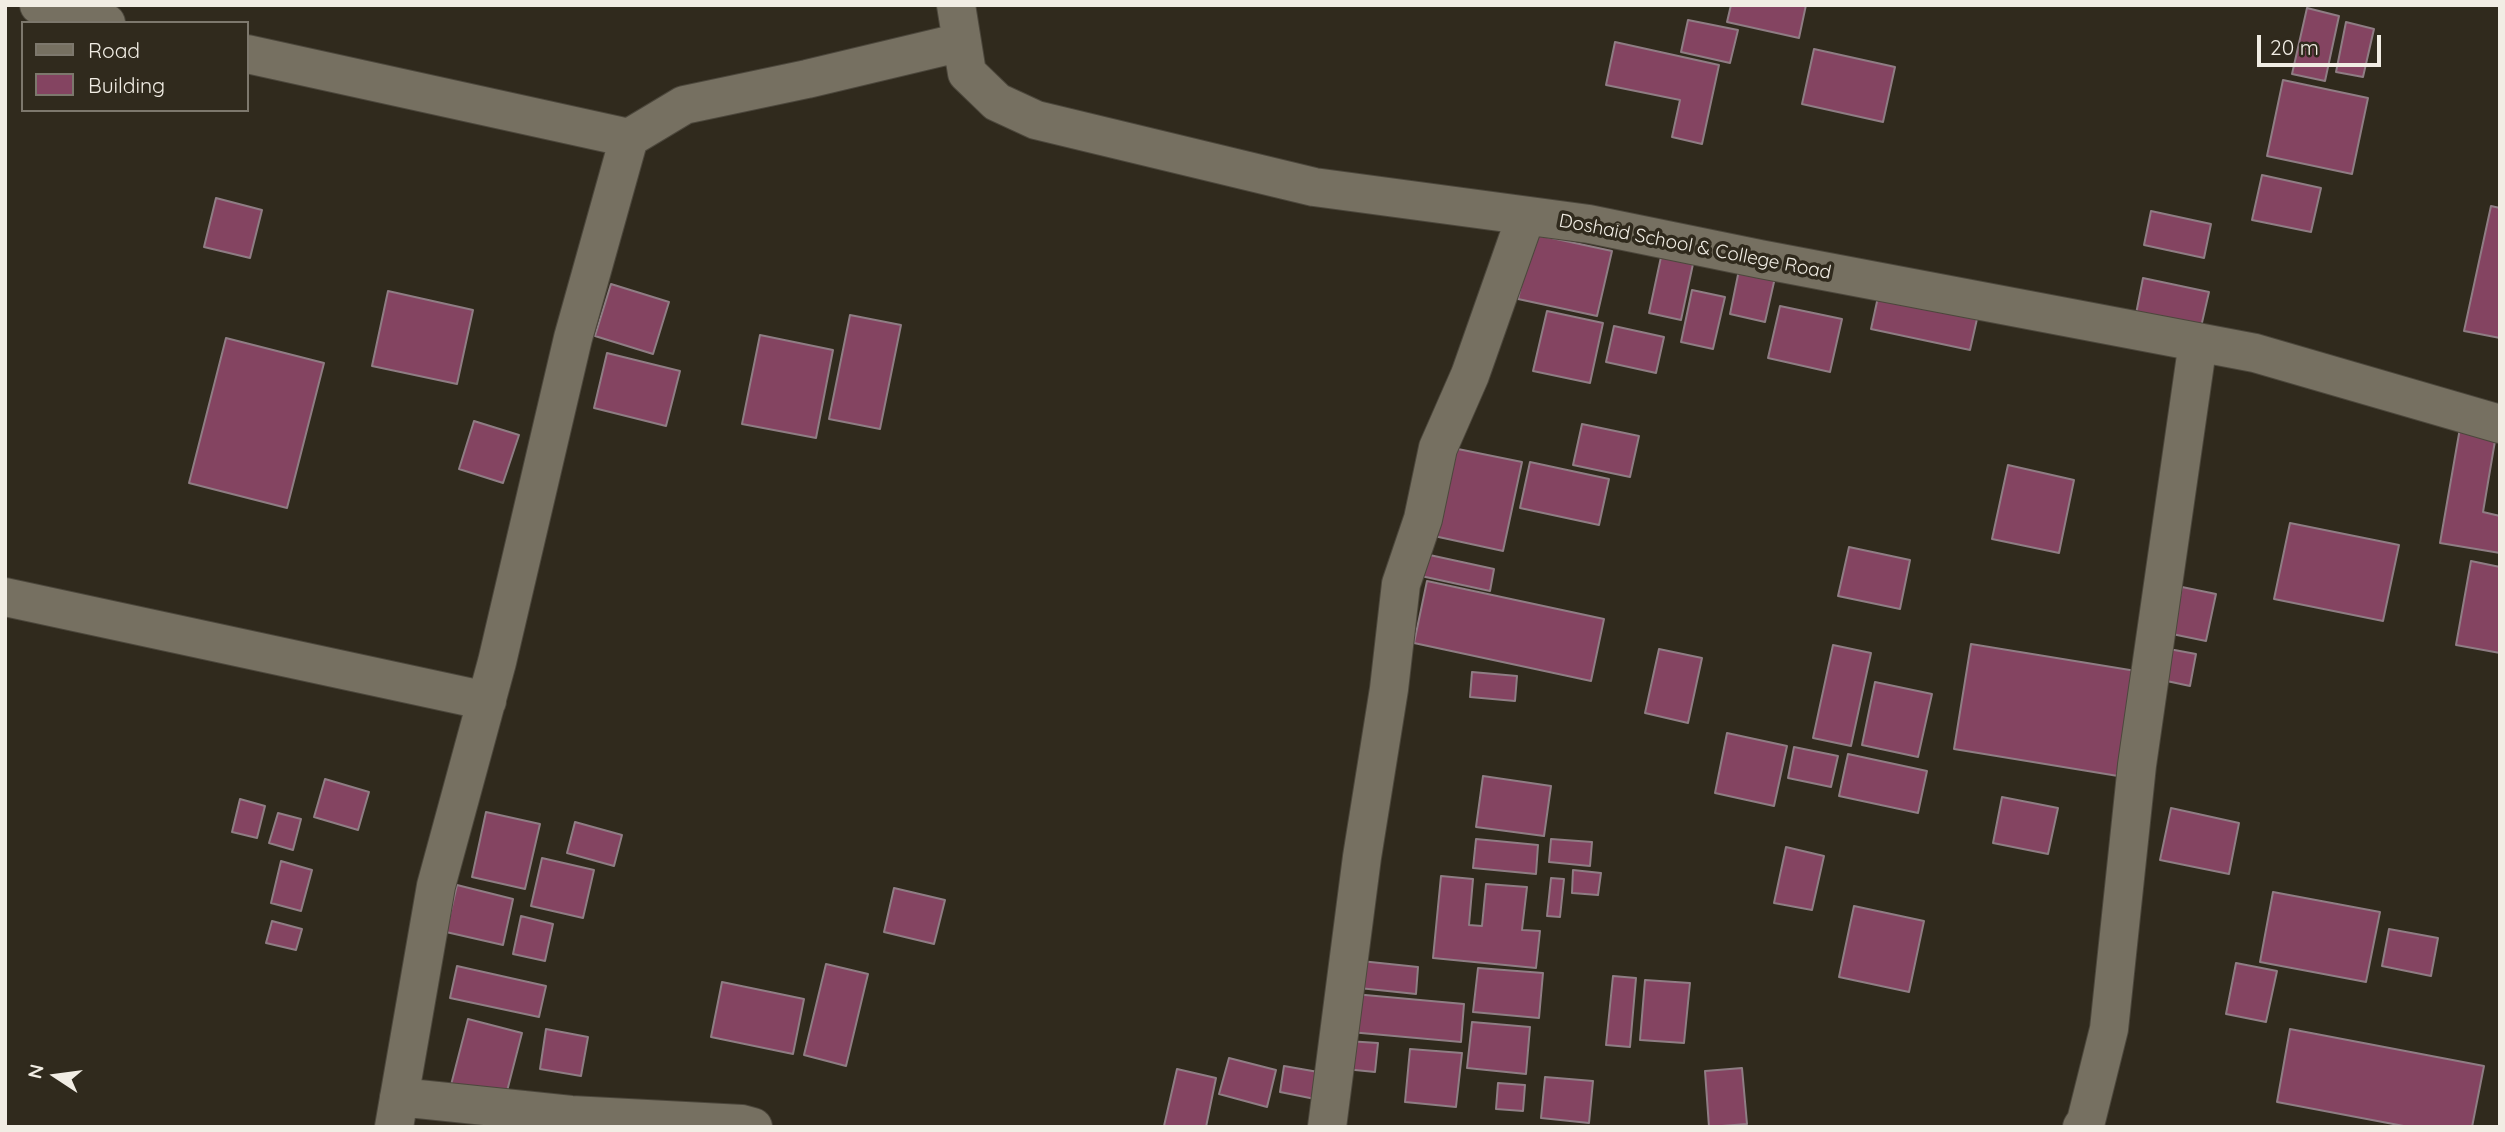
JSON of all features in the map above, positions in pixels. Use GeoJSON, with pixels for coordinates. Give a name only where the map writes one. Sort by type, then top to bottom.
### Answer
{"type":"FeatureCollection","features":[{"type":"Feature","properties":{"kind":"street"},"geometry":{"type":"LineString","coordinates":[[39,5],[99,21]]}},
{"type":"Feature","properties":{"kind":"street","name":"Doshaid School & College Road"},"geometry":{"type":"LineString","coordinates":[[956,5],[967,73],[997,102],[1037,120],[1314,187],[1589,224],[2255,353],[2500,424]]}},
{"type":"Feature","properties":{"kind":"street"},"geometry":{"type":"LineString","coordinates":[[248,54],[629,138],[684,105],[962,43]]}},
{"type":"Feature","properties":{"kind":"street"},"geometry":{"type":"LineString","coordinates":[[629,138],[573,338],[487,701],[436,886],[396,1112],[571,1115],[742,1124],[753,1127]]}},
{"type":"Feature","properties":{"kind":"street"},"geometry":{"type":"LineString","coordinates":[[1327,1127],[1362,857],[1389,689],[1401,584],[1423,519],[1438,448],[1470,376],[1526,216]]}},
{"type":"Feature","properties":{"kind":"street"},"geometry":{"type":"LineString","coordinates":[[2082,1127],[2086,1121],[2109,1029],[2137,765],[2198,342]]}},
{"type":"Feature","properties":{"kind":"street"},"geometry":{"type":"LineString","coordinates":[[5,597],[487,701]]}},
{"type":"Feature","properties":{"kind":"building"},"geometry":{"type":"Polygon","coordinates":[[[1731,5],[1806,5],[1799,38],[1727,22],[1731,5]]]}},
{"type":"Feature","properties":{"kind":"building"},"geometry":{"type":"Polygon","coordinates":[[[2307,8],[2339,16],[2325,81],[2292,74],[2307,8]]]}},
{"type":"Feature","properties":{"kind":"building"},"geometry":{"type":"Polygon","coordinates":[[[1688,20],[1738,30],[1730,63],[1681,52],[1688,20]]]}},
{"type":"Feature","properties":{"kind":"building"},"geometry":{"type":"Polygon","coordinates":[[[2346,22],[2374,29],[2363,77],[2336,72],[2346,22]]]}},
{"type":"Feature","properties":{"kind":"building"},"geometry":{"type":"Polygon","coordinates":[[[1615,42],[1719,65],[1702,144],[1672,137],[1680,100],[1606,85],[1615,42]]]}},
{"type":"Feature","properties":{"kind":"building"},"geometry":{"type":"Polygon","coordinates":[[[1814,49],[1895,67],[1883,122],[1802,104],[1814,49]]]}},
{"type":"Feature","properties":{"kind":"building"},"geometry":{"type":"Polygon","coordinates":[[[2283,80],[2368,98],[2352,174],[2267,156],[2283,80]]]}},
{"type":"Feature","properties":{"kind":"building"},"geometry":{"type":"Polygon","coordinates":[[[2262,175],[2321,188],[2311,232],[2252,220],[2262,175]]]}},
{"type":"Feature","properties":{"kind":"building"},"geometry":{"type":"Polygon","coordinates":[[[216,198],[262,210],[250,258],[204,247],[216,198]]]}},
{"type":"Feature","properties":{"kind":"building"},"geometry":{"type":"Polygon","coordinates":[[[2491,206],[2500,208],[2500,338],[2464,331],[2491,206]]]}},
{"type":"Feature","properties":{"kind":"building"},"geometry":{"type":"Polygon","coordinates":[[[2151,211],[2211,224],[2204,258],[2144,245],[2151,211]]]}},
{"type":"Feature","properties":{"kind":"building"},"geometry":{"type":"Polygon","coordinates":[[[1533,234],[1612,251],[1597,316],[1518,299],[1533,234]]]}},
{"type":"Feature","properties":{"kind":"building"},"geometry":{"type":"Polygon","coordinates":[[[1661,257],[1693,264],[1681,320],[1649,313],[1661,257]]]}},
{"type":"Feature","properties":{"kind":"building"},"geometry":{"type":"Polygon","coordinates":[[[1740,265],[1776,273],[1765,322],[1730,314],[1740,265]]]}},
{"type":"Feature","properties":{"kind":"building"},"geometry":{"type":"Polygon","coordinates":[[[2143,278],[2209,292],[2201,327],[2136,314],[2143,278]]]}},
{"type":"Feature","properties":{"kind":"building"},"geometry":{"type":"Polygon","coordinates":[[[611,284],[669,302],[653,354],[595,336],[611,284]]]}},
{"type":"Feature","properties":{"kind":"building"},"geometry":{"type":"Polygon","coordinates":[[[1692,290],[1725,297],[1713,349],[1681,342],[1692,290]]]}},
{"type":"Feature","properties":{"kind":"building"},"geometry":{"type":"Polygon","coordinates":[[[388,291],[473,310],[457,384],[372,366],[388,291]]]}},
{"type":"Feature","properties":{"kind":"building"},"geometry":{"type":"Polygon","coordinates":[[[1878,297],[1977,319],[1970,350],[1871,329],[1878,297]]]}},
{"type":"Feature","properties":{"kind":"building"},"geometry":{"type":"Polygon","coordinates":[[[1780,306],[1842,319],[1830,372],[1768,358],[1780,306]]]}},
{"type":"Feature","properties":{"kind":"building"},"geometry":{"type":"Polygon","coordinates":[[[1547,311],[1603,323],[1590,383],[1533,371],[1547,311]]]}},
{"type":"Feature","properties":{"kind":"building"},"geometry":{"type":"Polygon","coordinates":[[[850,315],[901,325],[880,429],[829,419],[850,315]]]}},
{"type":"Feature","properties":{"kind":"building"},"geometry":{"type":"Polygon","coordinates":[[[1614,326],[1664,337],[1656,373],[1606,362],[1614,326]]]}},
{"type":"Feature","properties":{"kind":"building"},"geometry":{"type":"Polygon","coordinates":[[[760,335],[833,350],[816,438],[742,424],[760,335]]]}},
{"type":"Feature","properties":{"kind":"building"},"geometry":{"type":"Polygon","coordinates":[[[226,338],[324,363],[287,508],[189,483],[226,338]]]}},
{"type":"Feature","properties":{"kind":"building"},"geometry":{"type":"Polygon","coordinates":[[[607,353],[680,371],[666,426],[594,408],[607,353]]]}},
{"type":"Feature","properties":{"kind":"building"},"geometry":{"type":"Polygon","coordinates":[[[474,421],[519,435],[503,483],[459,469],[474,421]]]}},
{"type":"Feature","properties":{"kind":"building"},"geometry":{"type":"Polygon","coordinates":[[[1582,424],[1639,436],[1630,477],[1573,465],[1582,424]]]}},
{"type":"Feature","properties":{"kind":"building"},"geometry":{"type":"Polygon","coordinates":[[[2460,428],[2496,435],[2483,512],[2500,516],[2500,553],[2440,543],[2460,428]]]}},
{"type":"Feature","properties":{"kind":"building"},"geometry":{"type":"Polygon","coordinates":[[[1453,448],[1522,462],[1503,551],[1434,536],[1453,448]]]}},
{"type":"Feature","properties":{"kind":"building"},"geometry":{"type":"Polygon","coordinates":[[[1530,462],[1609,479],[1599,525],[1520,508],[1530,462]]]}},
{"type":"Feature","properties":{"kind":"building"},"geometry":{"type":"Polygon","coordinates":[[[2008,465],[2074,480],[2059,553],[1992,539],[2008,465]]]}},
{"type":"Feature","properties":{"kind":"building"},"geometry":{"type":"Polygon","coordinates":[[[2290,523],[2399,545],[2383,621],[2274,599],[2290,523]]]}},
{"type":"Feature","properties":{"kind":"building"},"geometry":{"type":"Polygon","coordinates":[[[1849,547],[1910,560],[1900,609],[1838,596],[1849,547]]]}},
{"type":"Feature","properties":{"kind":"building"},"geometry":{"type":"Polygon","coordinates":[[[1425,554],[1494,569],[1490,591],[1421,576],[1425,554]]]}},
{"type":"Feature","properties":{"kind":"building"},"geometry":{"type":"Polygon","coordinates":[[[2471,561],[2500,567],[2500,653],[2456,645],[2471,561]]]}},
{"type":"Feature","properties":{"kind":"building"},"geometry":{"type":"Polygon","coordinates":[[[1427,581],[1604,619],[1591,681],[1414,643],[1427,581]]]}},
{"type":"Feature","properties":{"kind":"building"},"geometry":{"type":"Polygon","coordinates":[[[2182,587],[2216,594],[2206,641],[2172,634],[2182,587]]]}},
{"type":"Feature","properties":{"kind":"building"},"geometry":{"type":"Polygon","coordinates":[[[1971,644],[2136,671],[2118,776],[1954,749],[1971,644]]]}},
{"type":"Feature","properties":{"kind":"building"},"geometry":{"type":"Polygon","coordinates":[[[1833,645],[1871,653],[1851,746],[1813,738],[1833,645]]]}},
{"type":"Feature","properties":{"kind":"building"},"geometry":{"type":"Polygon","coordinates":[[[1659,649],[1702,658],[1688,723],[1645,713],[1659,649]]]}},
{"type":"Feature","properties":{"kind":"building"},"geometry":{"type":"Polygon","coordinates":[[[2169,649],[2196,654],[2190,686],[2162,680],[2169,649]]]}},
{"type":"Feature","properties":{"kind":"building"},"geometry":{"type":"Polygon","coordinates":[[[1472,672],[1517,676],[1515,701],[1470,697],[1472,672]]]}},
{"type":"Feature","properties":{"kind":"building"},"geometry":{"type":"Polygon","coordinates":[[[1875,682],[1932,694],[1918,757],[1862,745],[1875,682]]]}},
{"type":"Feature","properties":{"kind":"building"},"geometry":{"type":"Polygon","coordinates":[[[1727,733],[1787,746],[1774,806],[1715,793],[1727,733]]]}},
{"type":"Feature","properties":{"kind":"building"},"geometry":{"type":"Polygon","coordinates":[[[1794,747],[1838,756],[1831,787],[1788,778],[1794,747]]]}},
{"type":"Feature","properties":{"kind":"building"},"geometry":{"type":"Polygon","coordinates":[[[1848,754],[1927,771],[1918,813],[1839,796],[1848,754]]]}},
{"type":"Feature","properties":{"kind":"building"},"geometry":{"type":"Polygon","coordinates":[[[1483,776],[1551,786],[1544,836],[1476,827],[1483,776]]]}},
{"type":"Feature","properties":{"kind":"building"},"geometry":{"type":"Polygon","coordinates":[[[325,779],[369,792],[358,830],[314,817],[325,779]]]}},
{"type":"Feature","properties":{"kind":"building"},"geometry":{"type":"Polygon","coordinates":[[[2002,797],[2058,808],[2048,854],[1993,843],[2002,797]]]}},
{"type":"Feature","properties":{"kind":"building"},"geometry":{"type":"Polygon","coordinates":[[[240,799],[265,806],[257,838],[232,832],[240,799]]]}},
{"type":"Feature","properties":{"kind":"building"},"geometry":{"type":"Polygon","coordinates":[[[2171,808],[2239,823],[2229,874],[2160,860],[2171,808]]]}},
{"type":"Feature","properties":{"kind":"building"},"geometry":{"type":"Polygon","coordinates":[[[486,812],[540,824],[525,889],[472,877],[486,812]]]}},
{"type":"Feature","properties":{"kind":"building"},"geometry":{"type":"Polygon","coordinates":[[[278,813],[301,819],[293,850],[269,843],[278,813]]]}},
{"type":"Feature","properties":{"kind":"building"},"geometry":{"type":"Polygon","coordinates":[[[575,822],[622,835],[614,866],[567,853],[575,822]]]}},
{"type":"Feature","properties":{"kind":"building"},"geometry":{"type":"Polygon","coordinates":[[[1476,839],[1538,845],[1536,874],[1473,868],[1476,839]]]}},
{"type":"Feature","properties":{"kind":"building"},"geometry":{"type":"Polygon","coordinates":[[[1551,839],[1592,842],[1590,866],[1549,862],[1551,839]]]}},
{"type":"Feature","properties":{"kind":"building"},"geometry":{"type":"Polygon","coordinates":[[[1786,847],[1824,856],[1812,910],[1774,903],[1786,847]]]}},
{"type":"Feature","properties":{"kind":"building"},"geometry":{"type":"Polygon","coordinates":[[[542,858],[594,870],[583,918],[531,906],[542,858]]]}},
{"type":"Feature","properties":{"kind":"building"},"geometry":{"type":"Polygon","coordinates":[[[281,861],[312,870],[301,911],[271,903],[281,861]]]}},
{"type":"Feature","properties":{"kind":"building"},"geometry":{"type":"Polygon","coordinates":[[[1573,870],[1601,873],[1598,895],[1572,893],[1573,870]]]}},
{"type":"Feature","properties":{"kind":"building"},"geometry":{"type":"Polygon","coordinates":[[[1441,876],[1473,879],[1469,925],[1482,926],[1486,884],[1527,887],[1522,930],[1540,931],[1536,968],[1433,958],[1441,876]]]}},
{"type":"Feature","properties":{"kind":"building"},"geometry":{"type":"Polygon","coordinates":[[[1551,878],[1564,879],[1560,917],[1547,916],[1551,878]]]}},
{"type":"Feature","properties":{"kind":"building"},"geometry":{"type":"Polygon","coordinates":[[[457,885],[513,899],[503,945],[446,932],[457,885]]]}},
{"type":"Feature","properties":{"kind":"building"},"geometry":{"type":"Polygon","coordinates":[[[894,888],[945,900],[934,944],[884,932],[894,888]]]}},
{"type":"Feature","properties":{"kind":"building"},"geometry":{"type":"Polygon","coordinates":[[[2273,892],[2380,912],[2366,982],[2260,962],[2273,892]]]}},
{"type":"Feature","properties":{"kind":"building"},"geometry":{"type":"Polygon","coordinates":[[[1854,906],[1924,921],[1909,992],[1839,977],[1854,906]]]}},
{"type":"Feature","properties":{"kind":"building"},"geometry":{"type":"Polygon","coordinates":[[[521,916],[553,924],[545,961],[513,954],[521,916]]]}},
{"type":"Feature","properties":{"kind":"building"},"geometry":{"type":"Polygon","coordinates":[[[272,921],[302,929],[296,950],[266,943],[272,921]]]}},
{"type":"Feature","properties":{"kind":"building"},"geometry":{"type":"Polygon","coordinates":[[[2389,929],[2438,938],[2431,976],[2382,966],[2389,929]]]}},
{"type":"Feature","properties":{"kind":"building"},"geometry":{"type":"Polygon","coordinates":[[[1361,961],[1418,967],[1416,994],[1359,988],[1361,961]]]}},
{"type":"Feature","properties":{"kind":"building"},"geometry":{"type":"Polygon","coordinates":[[[2236,963],[2277,971],[2266,1022],[2226,1014],[2236,963]]]}},
{"type":"Feature","properties":{"kind":"building"},"geometry":{"type":"Polygon","coordinates":[[[826,964],[868,974],[846,1066],[804,1055],[826,964]]]}},
{"type":"Feature","properties":{"kind":"building"},"geometry":{"type":"Polygon","coordinates":[[[457,966],[546,986],[539,1017],[450,998],[457,966]]]}},
{"type":"Feature","properties":{"kind":"building"},"geometry":{"type":"Polygon","coordinates":[[[1478,968],[1543,973],[1539,1018],[1473,1012],[1478,968]]]}},
{"type":"Feature","properties":{"kind":"building"},"geometry":{"type":"Polygon","coordinates":[[[1613,976],[1636,978],[1630,1047],[1606,1045],[1613,976]]]}},
{"type":"Feature","properties":{"kind":"building"},"geometry":{"type":"Polygon","coordinates":[[[1645,980],[1690,983],[1684,1043],[1640,1040],[1645,980]]]}},
{"type":"Feature","properties":{"kind":"building"},"geometry":{"type":"Polygon","coordinates":[[[722,982],[804,999],[793,1054],[711,1037],[722,982]]]}},
{"type":"Feature","properties":{"kind":"building"},"geometry":{"type":"Polygon","coordinates":[[[1354,994],[1464,1004],[1461,1042],[1350,1032],[1354,994]]]}},
{"type":"Feature","properties":{"kind":"building"},"geometry":{"type":"Polygon","coordinates":[[[468,1019],[522,1033],[505,1099],[451,1085],[468,1019]]]}},
{"type":"Feature","properties":{"kind":"building"},"geometry":{"type":"Polygon","coordinates":[[[1472,1022],[1530,1027],[1526,1074],[1467,1068],[1472,1022]]]}},
{"type":"Feature","properties":{"kind":"building"},"geometry":{"type":"Polygon","coordinates":[[[546,1029],[588,1037],[581,1076],[540,1069],[546,1029]]]}},
{"type":"Feature","properties":{"kind":"building"},"geometry":{"type":"Polygon","coordinates":[[[2290,1029],[2484,1066],[2472,1127],[2409,1127],[2277,1102],[2290,1029]]]}},
{"type":"Feature","properties":{"kind":"building"},"geometry":{"type":"Polygon","coordinates":[[[1347,1041],[1378,1043],[1375,1072],[1345,1069],[1347,1041]]]}},
{"type":"Feature","properties":{"kind":"building"},"geometry":{"type":"Polygon","coordinates":[[[1410,1049],[1462,1053],[1456,1107],[1405,1102],[1410,1049]]]}},
{"type":"Feature","properties":{"kind":"building"},"geometry":{"type":"Polygon","coordinates":[[[1229,1058],[1276,1070],[1267,1107],[1219,1094],[1229,1058]]]}},
{"type":"Feature","properties":{"kind":"building"},"geometry":{"type":"Polygon","coordinates":[[[1284,1066],[1324,1073],[1320,1100],[1280,1092],[1284,1066]]]}},
{"type":"Feature","properties":{"kind":"building"},"geometry":{"type":"Polygon","coordinates":[[[1742,1068],[1747,1124],[1709,1127],[1705,1071],[1742,1068]]]}},
{"type":"Feature","properties":{"kind":"building"},"geometry":{"type":"Polygon","coordinates":[[[1177,1069],[1216,1078],[1206,1127],[1164,1126],[1177,1069]]]}},
{"type":"Feature","properties":{"kind":"building"},"geometry":{"type":"Polygon","coordinates":[[[1545,1077],[1593,1081],[1589,1123],[1541,1118],[1545,1077]]]}},
{"type":"Feature","properties":{"kind":"building"},"geometry":{"type":"Polygon","coordinates":[[[1498,1083],[1525,1085],[1523,1111],[1496,1109],[1498,1083]]]}}]}
